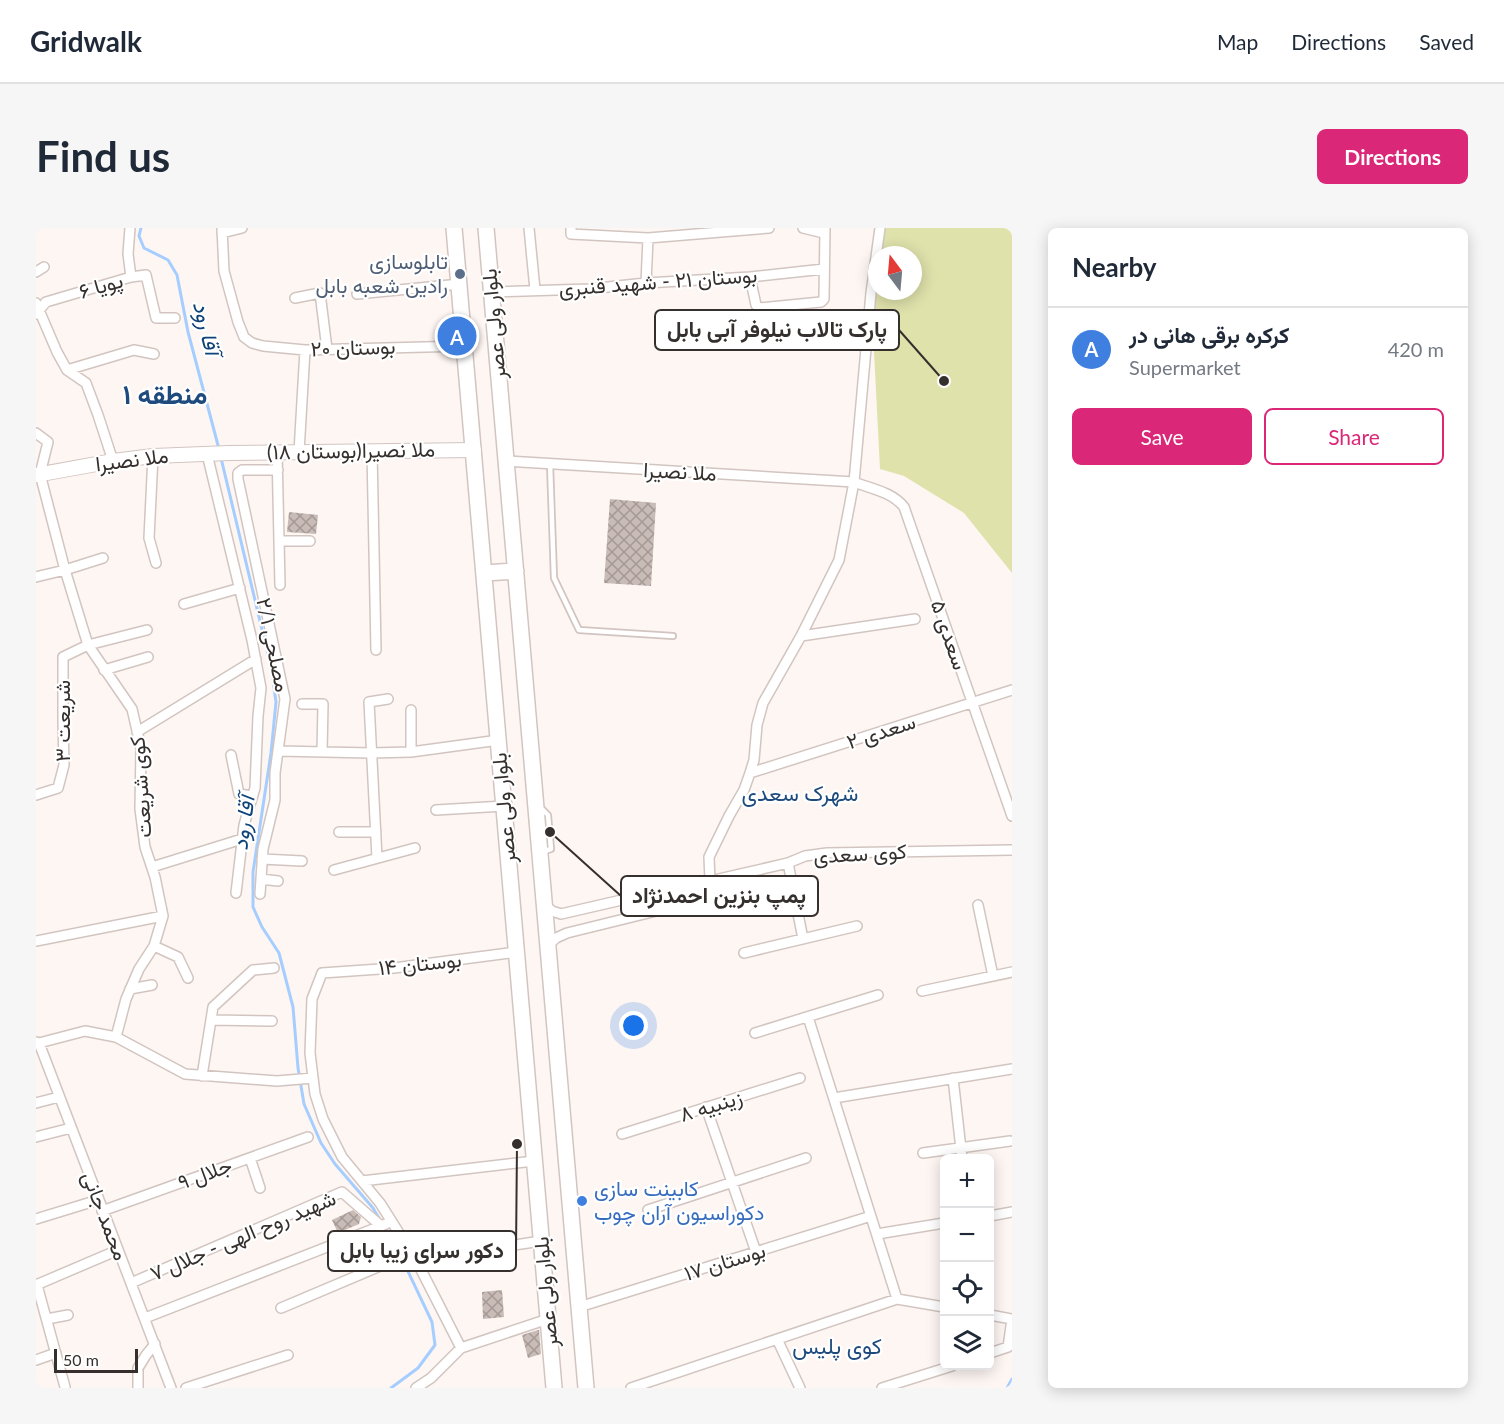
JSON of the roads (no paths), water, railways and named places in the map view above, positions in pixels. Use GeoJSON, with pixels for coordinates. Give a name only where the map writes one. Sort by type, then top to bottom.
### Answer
{"type":"FeatureCollection","features":[{"type":"Feature","properties":{"kind":"main road","name":"بلوار ولی عصر"},"geometry":{"type":"LineString","coordinates":[[454,228],[552,1387]]}},
{"type":"Feature","properties":{"kind":"main road","name":"بلوار ولی عصر"},"geometry":{"type":"LineString","coordinates":[[486,228],[586,1388]]}},
{"type":"Feature","properties":{"kind":"main road"},"geometry":{"type":"LineString","coordinates":[[484,573],[516,571]]}},
{"type":"Feature","properties":{"kind":"street"},"geometry":{"type":"LineString","coordinates":[[130,228],[128,254],[131,277]]}},
{"type":"Feature","properties":{"kind":"street"},"geometry":{"type":"LineString","coordinates":[[222,230],[242,228]]}},
{"type":"Feature","properties":{"kind":"street"},"geometry":{"type":"LineString","coordinates":[[529,228],[535,290]]}},
{"type":"Feature","properties":{"kind":"street"},"geometry":{"type":"LineString","coordinates":[[571,228],[571,234],[648,238],[696,231],[769,228]]}},
{"type":"Feature","properties":{"kind":"street"},"geometry":{"type":"LineString","coordinates":[[750,277],[756,305],[760,308],[814,303],[824,299],[825,230],[803,228]]}},
{"type":"Feature","properties":{"kind":"street"},"geometry":{"type":"LineString","coordinates":[[548,945],[567,933],[693,902],[702,896],[710,881],[709,857],[744,790],[750,773],[754,760],[757,725],[763,703],[801,636],[839,560],[855,482],[871,293],[880,228]]}},
{"type":"Feature","properties":{"kind":"street","name":"بوستان ۲۰"},"geometry":{"type":"LineString","coordinates":[[222,230],[224,271],[238,322],[244,337],[252,343],[305,350],[465,346]]}},
{"type":"Feature","properties":{"kind":"street"},"geometry":{"type":"LineString","coordinates":[[646,283],[648,238]]}},
{"type":"Feature","properties":{"kind":"street","name":"بوستان ۲۱ - شهید قنبری"},"geometry":{"type":"LineString","coordinates":[[492,292],[589,289],[824,269]]}},
{"type":"Feature","properties":{"kind":"street","name":"پویا ۶"},"geometry":{"type":"LineString","coordinates":[[37,310],[46,302],[131,277],[146,275],[156,318],[175,318]]}},
{"type":"Feature","properties":{"kind":"street"},"geometry":{"type":"LineString","coordinates":[[357,294],[460,284]]}},
{"type":"Feature","properties":{"kind":"street"},"geometry":{"type":"LineString","coordinates":[[295,298],[320,293],[327,349]]}},
{"type":"Feature","properties":{"kind":"street"},"geometry":{"type":"LineString","coordinates":[[37,310],[67,370],[86,383],[113,461]]}},
{"type":"Feature","properties":{"kind":"street"},"geometry":{"type":"LineString","coordinates":[[67,370],[134,350],[154,354]]}},
{"type":"Feature","properties":{"kind":"street"},"geometry":{"type":"LineString","coordinates":[[299,452],[305,350]]}},
{"type":"Feature","properties":{"kind":"street"},"geometry":{"type":"LineString","coordinates":[[36,433],[48,442],[38,474]]}},
{"type":"Feature","properties":{"kind":"street","name":"ملا نصیرا(بوستان ۱۸)"},"geometry":{"type":"LineString","coordinates":[[217,453],[474,450]]}},
{"type":"Feature","properties":{"kind":"street"},"geometry":{"type":"LineString","coordinates":[[372,451],[376,650]]}},
{"type":"Feature","properties":{"kind":"street"},"geometry":{"type":"LineString","coordinates":[[277,452],[280,585]]}},
{"type":"Feature","properties":{"kind":"street"},"geometry":{"type":"LineString","coordinates":[[217,453],[240,588],[261,688],[255,788],[244,825],[236,893]]}},
{"type":"Feature","properties":{"kind":"street","name":"ملا نصیرا"},"geometry":{"type":"LineString","coordinates":[[38,474],[153,456],[217,453]]}},
{"type":"Feature","properties":{"kind":"street"},"geometry":{"type":"LineString","coordinates":[[153,456],[149,538],[156,563]]}},
{"type":"Feature","properties":{"kind":"street","name":"ملا نصیرا"},"geometry":{"type":"LineString","coordinates":[[506,461],[855,482]]}},
{"type":"Feature","properties":{"kind":"street","name":"مصلحی ۲/۱"},"geometry":{"type":"LineString","coordinates":[[260,894],[263,849],[275,800],[285,699],[238,473],[242,470],[278,470]]}},
{"type":"Feature","properties":{"kind":"street","name":"کوی شریعت"},"geometry":{"type":"LineString","coordinates":[[38,474],[88,645],[132,710],[141,748],[140,809],[145,847],[155,877],[163,915],[154,946],[139,969],[126,999],[116,1037]]}},
{"type":"Feature","properties":{"kind":"street","name":"سعدی ۵"},"geometry":{"type":"LineString","coordinates":[[855,482],[891,496],[904,507],[1012,816]]}},
{"type":"Feature","properties":{"kind":"street"},"geometry":{"type":"LineString","coordinates":[[279,541],[310,541]]}},
{"type":"Feature","properties":{"kind":"street"},"geometry":{"type":"LineString","coordinates":[[36,577],[103,558]]}},
{"type":"Feature","properties":{"kind":"street"},"geometry":{"type":"LineString","coordinates":[[184,604],[240,588]]}},
{"type":"Feature","properties":{"kind":"street"},"geometry":{"type":"LineString","coordinates":[[801,636],[915,619]]}},
{"type":"Feature","properties":{"kind":"street"},"geometry":{"type":"LineString","coordinates":[[88,645],[147,630]]}},
{"type":"Feature","properties":{"kind":"street","name":"شریعت ۳"},"geometry":{"type":"LineString","coordinates":[[36,795],[58,788],[64,765],[63,657],[88,645]]}},
{"type":"Feature","properties":{"kind":"street"},"geometry":{"type":"LineString","coordinates":[[104,670],[148,657]]}},
{"type":"Feature","properties":{"kind":"street"},"geometry":{"type":"LineString","coordinates":[[137,732],[256,659]]}},
{"type":"Feature","properties":{"kind":"street","name":"سعدی ۲"},"geometry":{"type":"LineString","coordinates":[[750,773],[1012,690]]}},
{"type":"Feature","properties":{"kind":"street"},"geometry":{"type":"LineString","coordinates":[[377,858],[369,702],[388,699]]}},
{"type":"Feature","properties":{"kind":"street"},"geometry":{"type":"LineString","coordinates":[[302,704],[323,704],[322,752]]}},
{"type":"Feature","properties":{"kind":"street"},"geometry":{"type":"LineString","coordinates":[[411,710],[411,752]]}},
{"type":"Feature","properties":{"kind":"street"},"geometry":{"type":"LineString","coordinates":[[279,751],[411,752],[499,740]]}},
{"type":"Feature","properties":{"kind":"street"},"geometry":{"type":"LineString","coordinates":[[231,755],[239,794],[252,796]]}},
{"type":"Feature","properties":{"kind":"street"},"geometry":{"type":"LineString","coordinates":[[436,810],[504,806]]}},
{"type":"Feature","properties":{"kind":"street"},"geometry":{"type":"LineString","coordinates":[[339,832],[376,832]]}},
{"type":"Feature","properties":{"kind":"street"},"geometry":{"type":"LineString","coordinates":[[152,867],[242,839]]}},
{"type":"Feature","properties":{"kind":"street"},"geometry":{"type":"LineString","coordinates":[[334,870],[415,848]]}},
{"type":"Feature","properties":{"kind":"street","name":"کوی سعدی"},"geometry":{"type":"LineString","coordinates":[[544,904],[552,911],[561,914],[788,863],[806,856],[827,852],[1012,849]]}},
{"type":"Feature","properties":{"kind":"street"},"geometry":{"type":"LineString","coordinates":[[262,859],[302,861]]}},
{"type":"Feature","properties":{"kind":"street"},"geometry":{"type":"LineString","coordinates":[[788,863],[803,939]]}},
{"type":"Feature","properties":{"kind":"street"},"geometry":{"type":"LineString","coordinates":[[261,879],[278,881]]}},
{"type":"Feature","properties":{"kind":"street"},"geometry":{"type":"LineString","coordinates":[[978,905],[993,976]]}},
{"type":"Feature","properties":{"kind":"street"},"geometry":{"type":"LineString","coordinates":[[36,941],[163,915]]}},
{"type":"Feature","properties":{"kind":"street"},"geometry":{"type":"LineString","coordinates":[[744,953],[857,926]]}},
{"type":"Feature","properties":{"kind":"street"},"geometry":{"type":"LineString","coordinates":[[154,946],[178,957],[188,978]]}},
{"type":"Feature","properties":{"kind":"street","name":"بوستان ۱۴"},"geometry":{"type":"LineString","coordinates":[[313,1078],[310,1053],[312,999],[322,973],[394,968],[517,952]]}},
{"type":"Feature","properties":{"kind":"street"},"geometry":{"type":"LineString","coordinates":[[202,1076],[213,1007],[253,970],[274,968]]}},
{"type":"Feature","properties":{"kind":"street"},"geometry":{"type":"LineString","coordinates":[[922,991],[1012,972]]}},
{"type":"Feature","properties":{"kind":"street"},"geometry":{"type":"LineString","coordinates":[[130,989],[152,985]]}},
{"type":"Feature","properties":{"kind":"street"},"geometry":{"type":"LineString","coordinates":[[755,1034],[878,996]]}},
{"type":"Feature","properties":{"kind":"street"},"geometry":{"type":"LineString","coordinates":[[808,1017],[897,1299]]}},
{"type":"Feature","properties":{"kind":"street"},"geometry":{"type":"LineString","coordinates":[[211,1020],[272,1021]]}},
{"type":"Feature","properties":{"kind":"street"},"geometry":{"type":"LineString","coordinates":[[37,1043],[85,1031],[116,1037],[185,1074],[277,1081],[313,1078],[315,1094],[323,1119],[342,1157],[392,1221],[416,1260],[461,1348]]}},
{"type":"Feature","properties":{"kind":"street","name":"محمد جانی"},"geometry":{"type":"LineString","coordinates":[[37,1043],[171,1388]]}},
{"type":"Feature","properties":{"kind":"street"},"geometry":{"type":"LineString","coordinates":[[834,1098],[1012,1069]]}},
{"type":"Feature","properties":{"kind":"street","name":"زینبیه ۸"},"geometry":{"type":"LineString","coordinates":[[622,1134],[800,1078]]}},
{"type":"Feature","properties":{"kind":"street"},"geometry":{"type":"LineString","coordinates":[[953,1078],[961,1154]]}},
{"type":"Feature","properties":{"kind":"street"},"geometry":{"type":"LineString","coordinates":[[36,1103],[59,1097]]}},
{"type":"Feature","properties":{"kind":"street"},"geometry":{"type":"LineString","coordinates":[[706,1107],[756,1252]]}},
{"type":"Feature","properties":{"kind":"street"},"geometry":{"type":"LineString","coordinates":[[36,1137],[71,1128]]}},
{"type":"Feature","properties":{"kind":"street","name":"جلال ۹"},"geometry":{"type":"LineString","coordinates":[[102,1211],[308,1137]]}},
{"type":"Feature","properties":{"kind":"street"},"geometry":{"type":"LineString","coordinates":[[923,1153],[1010,1141]]}},
{"type":"Feature","properties":{"kind":"street"},"geometry":{"type":"LineString","coordinates":[[250,1158],[260,1188]]}},
{"type":"Feature","properties":{"kind":"street"},"geometry":{"type":"LineString","coordinates":[[648,1210],[806,1158]]}},
{"type":"Feature","properties":{"kind":"street"},"geometry":{"type":"LineString","coordinates":[[362,1181],[534,1161]]}},
{"type":"Feature","properties":{"kind":"street","name":"شهید روح الهی - جلال ۷"},"geometry":{"type":"LineString","coordinates":[[131,1283],[342,1192],[381,1226]]}},
{"type":"Feature","properties":{"kind":"street"},"geometry":{"type":"LineString","coordinates":[[36,1219],[98,1200]]}},
{"type":"Feature","properties":{"kind":"street"},"geometry":{"type":"LineString","coordinates":[[994,1215],[1012,1212]]}},
{"type":"Feature","properties":{"kind":"street","name":"بوستان ۱۷"},"geometry":{"type":"LineString","coordinates":[[579,1307],[871,1216]]}},
{"type":"Feature","properties":{"kind":"street"},"geometry":{"type":"LineString","coordinates":[[145,1318],[392,1221]]}},
{"type":"Feature","properties":{"kind":"street"},"geometry":{"type":"LineString","coordinates":[[877,1234],[940,1224]]}},
{"type":"Feature","properties":{"kind":"street"},"geometry":{"type":"LineString","coordinates":[[281,1308],[386,1264],[371,1230]]}},
{"type":"Feature","properties":{"kind":"street"},"geometry":{"type":"LineString","coordinates":[[416,1260],[541,1240]]}},
{"type":"Feature","properties":{"kind":"street"},"geometry":{"type":"LineString","coordinates":[[64,1387],[37,1285],[118,1250]]}},
{"type":"Feature","properties":{"kind":"street"},"geometry":{"type":"LineString","coordinates":[[631,1388],[897,1299],[940,1306]]}},
{"type":"Feature","properties":{"kind":"street"},"geometry":{"type":"LineString","coordinates":[[47,1319],[68,1315]]}},
{"type":"Feature","properties":{"kind":"street"},"geometry":{"type":"LineString","coordinates":[[994,1316],[1012,1319],[1008,1347],[994,1352]]}},
{"type":"Feature","properties":{"kind":"street"},"geometry":{"type":"LineString","coordinates":[[416,1388],[431,1378],[461,1348],[548,1319]]}},
{"type":"Feature","properties":{"kind":"street"},"geometry":{"type":"LineString","coordinates":[[777,1339],[800,1388]]}},
{"type":"Feature","properties":{"kind":"street"},"geometry":{"type":"LineString","coordinates":[[138,1388],[138,1368],[155,1344]]}},
{"type":"Feature","properties":{"kind":"street"},"geometry":{"type":"LineString","coordinates":[[36,1360],[56,1353]]}},
{"type":"Feature","properties":{"kind":"street"},"geometry":{"type":"LineString","coordinates":[[186,1388],[288,1355]]}},
{"type":"Feature","properties":{"kind":"street"},"geometry":{"type":"LineString","coordinates":[[882,1388],[940,1369]]}},
{"type":"Feature","properties":{"kind":"lane"},"geometry":{"type":"LineString","coordinates":[[550,464],[554,578],[579,630],[673,636]]}},
{"type":"Feature","properties":{"kind":"waterway","name":"آقا رود"},"geometry":{"type":"LineString","coordinates":[[141,228],[139,236],[144,248],[168,260],[177,275],[188,332],[219,449]]}},
{"type":"Feature","properties":{"kind":"waterway","name":"آقا رود"},"geometry":{"type":"LineString","coordinates":[[221,458],[271,667],[276,702],[271,753],[253,872],[253,907],[262,927],[279,953],[293,1007],[298,1068],[304,1104],[321,1143],[380,1220]]}},
{"type":"Feature","properties":{"kind":"waterway","name":"آقا رود"},"geometry":{"type":"LineString","coordinates":[[384,1226],[432,1322],[435,1345],[418,1368],[391,1388]]}},
{"type":"Feature","properties":{"kind":"waterway"},"geometry":{"type":"LineString","coordinates":[[1007,1388],[1012,1379]]}},
{"type":"Feature","properties":{"kind":"place","name":"تابلوسازی رادین شعبه بابل"},"geometry":{"type":"Point","coordinates":[460,274]}},
{"type":"Feature","properties":{"kind":"place","name":"کرکره برقی هانی در"},"geometry":{"type":"Point","coordinates":[457,336]}},
{"type":"Feature","properties":{"kind":"place","name":"پارک تالاب نیلوفر آبی بابل"},"geometry":{"type":"Point","coordinates":[944,381]}},
{"type":"Feature","properties":{"kind":"place","name":"پمپ بنزین احمدنژاد"},"geometry":{"type":"Point","coordinates":[550,832]}},
{"type":"Feature","properties":{"kind":"place","name":"دکور سرای زیبا بابل"},"geometry":{"type":"Point","coordinates":[517,1144]}},
{"type":"Feature","properties":{"kind":"place","name":"کابینت سازی دکوراسیون آران چوب"},"geometry":{"type":"Point","coordinates":[582,1201]}},
{"type":"Feature","properties":{"kind":"district","name":"منطقه ۱"},"geometry":{"type":"Point","coordinates":[165,395]}},
{"type":"Feature","properties":{"kind":"district","name":"شهرک سعدی"},"geometry":{"type":"Point","coordinates":[800,793]}},
{"type":"Feature","properties":{"kind":"district","name":"کوی پلیس"},"geometry":{"type":"Point","coordinates":[837,1346]}}]}
